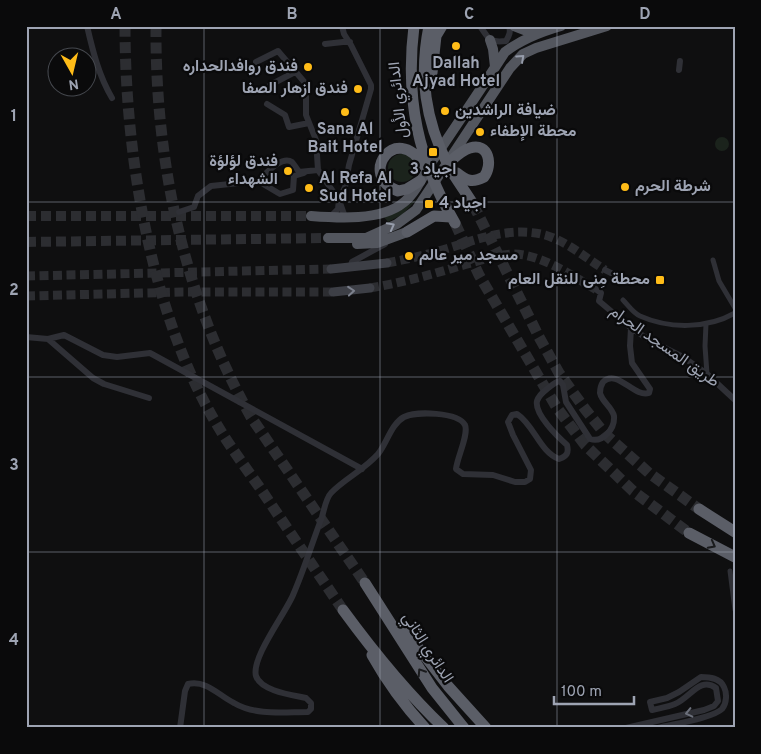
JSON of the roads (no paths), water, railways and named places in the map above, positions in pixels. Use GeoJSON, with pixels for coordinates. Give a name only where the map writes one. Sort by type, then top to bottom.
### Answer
{"type":"FeatureCollection","features":[{"type":"Feature","properties":{"kind":"highway","name":"الدائري الأول"},"geometry":{"type":"LineString","coordinates":[[407,232],[434,216],[453,220],[426,180],[412,95],[411,53],[414,26]]}},
{"type":"Feature","properties":{"kind":"highway","name":"الدائري الأول"},"geometry":{"type":"LineString","coordinates":[[429,26],[425,58],[425,90],[432,123],[447,164],[473,204]]}},
{"type":"Feature","properties":{"kind":"highway"},"geometry":{"type":"LineString","coordinates":[[432,123],[432,64],[436,36],[442,26]]}},
{"type":"Feature","properties":{"kind":"highway"},"geometry":{"type":"LineString","coordinates":[[514,26],[527,31],[544,31]]}},
{"type":"Feature","properties":{"kind":"highway"},"geometry":{"type":"LineString","coordinates":[[311,216],[344,217],[373,215],[403,203],[426,180],[505,52],[514,44],[561,26]]}},
{"type":"Feature","properties":{"kind":"highway"},"geometry":{"type":"LineString","coordinates":[[407,232],[377,243],[338,244],[328,238],[366,238],[408,217],[426,197],[510,68],[523,54],[536,48],[607,26]]}},
{"type":"Feature","properties":{"kind":"highway"},"geometry":{"type":"LineString","coordinates":[[490,40],[495,68]]}},
{"type":"Feature","properties":{"kind":"highway"},"geometry":{"type":"LineString","coordinates":[[489,78],[499,85]]}},
{"type":"Feature","properties":{"kind":"highway"},"geometry":{"type":"LineString","coordinates":[[404,147],[413,151],[426,180],[408,189],[398,191],[384,183],[379,170],[385,155],[392,150],[404,147]]}},
{"type":"Feature","properties":{"kind":"highway"},"geometry":{"type":"LineString","coordinates":[[477,147],[488,155],[490,167],[484,177],[470,182],[447,164],[470,148],[477,147]]}},
{"type":"Feature","properties":{"kind":"highway"},"geometry":{"type":"LineString","coordinates":[[699,509],[735,532]]}},
{"type":"Feature","properties":{"kind":"highway"},"geometry":{"type":"LineString","coordinates":[[689,533],[735,557]]}},
{"type":"Feature","properties":{"kind":"highway","name":"الدائري الثاني"},"geometry":{"type":"LineString","coordinates":[[365,583],[420,671],[464,728]]}},
{"type":"Feature","properties":{"kind":"highway"},"geometry":{"type":"LineString","coordinates":[[382,609],[417,646],[448,686],[486,728]]}},
{"type":"Feature","properties":{"kind":"highway"},"geometry":{"type":"LineString","coordinates":[[343,610],[404,686],[441,725]]}},
{"type":"Feature","properties":{"kind":"highway"},"geometry":{"type":"LineString","coordinates":[[356,628],[387,682],[424,728]]}},
{"type":"Feature","properties":{"kind":"main road"},"geometry":{"type":"LineString","coordinates":[[331,269],[387,263]]}},
{"type":"Feature","properties":{"kind":"main road"},"geometry":{"type":"LineString","coordinates":[[333,292],[370,288]]}},
{"type":"Feature","properties":{"kind":"street"},"geometry":{"type":"LineString","coordinates":[[87,26],[93,53],[104,84],[112,98]]}},
{"type":"Feature","properties":{"kind":"street"},"geometry":{"type":"LineString","coordinates":[[330,217],[338,209],[339,200],[346,187],[349,164],[371,89],[371,85],[350,42],[344,34],[342,26]]}},
{"type":"Feature","properties":{"kind":"street"},"geometry":{"type":"LineString","coordinates":[[480,26],[490,40],[496,42],[506,40],[509,36],[509,26]]}},
{"type":"Feature","properties":{"kind":"street"},"geometry":{"type":"LineString","coordinates":[[325,44],[350,42]]}},
{"type":"Feature","properties":{"kind":"street"},"geometry":{"type":"LineString","coordinates":[[256,62],[278,51],[306,84],[306,115],[316,140],[318,170],[339,200],[344,217]]}},
{"type":"Feature","properties":{"kind":"street"},"geometry":{"type":"LineString","coordinates":[[679,70],[680,61]]}},
{"type":"Feature","properties":{"kind":"street"},"geometry":{"type":"LineString","coordinates":[[270,86],[295,72]]}},
{"type":"Feature","properties":{"kind":"street"},"geometry":{"type":"LineString","coordinates":[[267,104],[285,115],[289,127],[309,123]]}},
{"type":"Feature","properties":{"kind":"street"},"geometry":{"type":"LineString","coordinates":[[258,181],[270,168],[278,163],[287,161],[292,162],[299,172],[305,173]]}},
{"type":"Feature","properties":{"kind":"street"},"geometry":{"type":"LineString","coordinates":[[179,212],[194,207],[198,196],[212,186],[258,181],[280,194],[284,194],[293,190],[294,176],[318,170]]}},
{"type":"Feature","properties":{"kind":"street"},"geometry":{"type":"LineString","coordinates":[[350,268],[352,262],[392,239]]}},
{"type":"Feature","properties":{"kind":"street"},"geometry":{"type":"LineString","coordinates":[[713,260],[718,281],[735,308]]}},
{"type":"Feature","properties":{"kind":"street","name":"طريق المسجد الحرام"},"geometry":{"type":"LineString","coordinates":[[599,291],[599,301],[632,328],[651,342],[683,357],[707,374],[735,400]]}},
{"type":"Feature","properties":{"kind":"street"},"geometry":{"type":"LineString","coordinates":[[623,300],[638,316],[663,323],[706,324],[735,313]]}},
{"type":"Feature","properties":{"kind":"street"},"geometry":{"type":"LineString","coordinates":[[706,324],[704,346],[707,374]]}},
{"type":"Feature","properties":{"kind":"street"},"geometry":{"type":"LineString","coordinates":[[180,728],[185,691],[188,684],[198,682],[248,710],[308,712],[311,709],[311,703],[306,698],[264,687],[257,678],[255,667],[264,647],[293,596],[330,493],[362,469],[379,453],[394,427],[403,418],[420,413],[458,418],[465,425],[466,433],[456,469],[463,474],[493,474],[515,482],[525,482],[530,480],[531,470],[508,422],[512,415],[517,414],[524,418],[551,456],[559,459],[566,456],[568,445],[556,436],[539,411],[537,403],[541,394],[556,382],[560,381],[563,386],[566,402],[590,439],[596,441],[602,439],[610,432],[614,415],[600,396],[600,388],[603,382],[617,379],[641,394],[648,393],[650,389],[647,383],[632,363],[630,357],[632,328]]}},
{"type":"Feature","properties":{"kind":"street"},"geometry":{"type":"LineString","coordinates":[[26,337],[48,339],[64,334],[104,355],[117,357],[150,353],[362,469]]}},
{"type":"Feature","properties":{"kind":"street"},"geometry":{"type":"LineString","coordinates":[[48,339],[93,378],[104,384],[149,398]]}},
{"type":"Feature","properties":{"kind":"street"},"geometry":{"type":"LineString","coordinates":[[730,571],[735,610]]}},
{"type":"Feature","properties":{"kind":"street"},"geometry":{"type":"LineString","coordinates":[[626,728],[714,706],[718,701],[716,688],[711,684],[704,684],[698,686],[686,698],[675,704],[652,710],[650,702],[667,698],[701,677],[718,679],[724,685],[726,701],[723,708],[714,715],[658,728]]}},
{"type":"Feature","properties":{"kind":"tunnel"},"geometry":{"type":"LineString","coordinates":[[125,26],[130,128],[137,181],[146,234],[159,286],[176,336],[195,384],[219,428],[343,610]]}},
{"type":"Feature","properties":{"kind":"tunnel"},"geometry":{"type":"LineString","coordinates":[[156,26],[161,128],[168,178],[178,228],[191,277],[208,325],[228,372],[251,417],[365,583]]}},
{"type":"Feature","properties":{"kind":"tunnel"},"geometry":{"type":"LineString","coordinates":[[473,204],[539,337],[559,373],[585,409],[605,434],[649,473],[699,509]]}},
{"type":"Feature","properties":{"kind":"tunnel"},"geometry":{"type":"LineString","coordinates":[[26,216],[311,216]]}},
{"type":"Feature","properties":{"kind":"tunnel"},"geometry":{"type":"LineString","coordinates":[[455,223],[479,275],[557,408],[585,445],[633,491],[689,533]]}},
{"type":"Feature","properties":{"kind":"tunnel"},"geometry":{"type":"LineString","coordinates":[[387,263],[432,253],[488,236],[530,232],[561,241],[605,270]]}},
{"type":"Feature","properties":{"kind":"tunnel"},"geometry":{"type":"LineString","coordinates":[[26,242],[328,238]]}},
{"type":"Feature","properties":{"kind":"tunnel"},"geometry":{"type":"LineString","coordinates":[[370,288],[392,284],[492,257],[516,254],[534,257],[597,290]]}},
{"type":"Feature","properties":{"kind":"tunnel"},"geometry":{"type":"LineString","coordinates":[[26,276],[331,269]]}},
{"type":"Feature","properties":{"kind":"tunnel"},"geometry":{"type":"LineString","coordinates":[[26,296],[182,292],[333,292]]}},
{"type":"Feature","properties":{"kind":"place","name":"Dallah Ajyad Hotel"},"geometry":{"type":"Point","coordinates":[456,46]}},
{"type":"Feature","properties":{"kind":"place","name":"فندق روافدالحدارہ"},"geometry":{"type":"Point","coordinates":[308,67]}},
{"type":"Feature","properties":{"kind":"place","name":"فندق ازهار الصفا"},"geometry":{"type":"Point","coordinates":[358,89]}},
{"type":"Feature","properties":{"kind":"place","name":"ضيافة الراشدين"},"geometry":{"type":"Point","coordinates":[445,111]}},
{"type":"Feature","properties":{"kind":"place","name":"Sana Al Bait Hotel"},"geometry":{"type":"Point","coordinates":[345,112]}},
{"type":"Feature","properties":{"kind":"place","name":"محطة الإطفاء"},"geometry":{"type":"Point","coordinates":[480,132]}},
{"type":"Feature","properties":{"kind":"place","name":"اجياد 3"},"geometry":{"type":"Point","coordinates":[433,152]}},
{"type":"Feature","properties":{"kind":"place","name":"فندق لؤلؤة الشهداء"},"geometry":{"type":"Point","coordinates":[288,171]}},
{"type":"Feature","properties":{"kind":"place","name":"شرطة الحرم"},"geometry":{"type":"Point","coordinates":[625,187]}},
{"type":"Feature","properties":{"kind":"place","name":"Al Refa Al Sud Hotel"},"geometry":{"type":"Point","coordinates":[309,188]}},
{"type":"Feature","properties":{"kind":"place","name":"اجياد 4"},"geometry":{"type":"Point","coordinates":[429,204]}},
{"type":"Feature","properties":{"kind":"place","name":"مسجد مير عالم"},"geometry":{"type":"Point","coordinates":[409,256]}},
{"type":"Feature","properties":{"kind":"place","name":"محطة مِنى للنقل العام"},"geometry":{"type":"Point","coordinates":[660,280]}}]}
